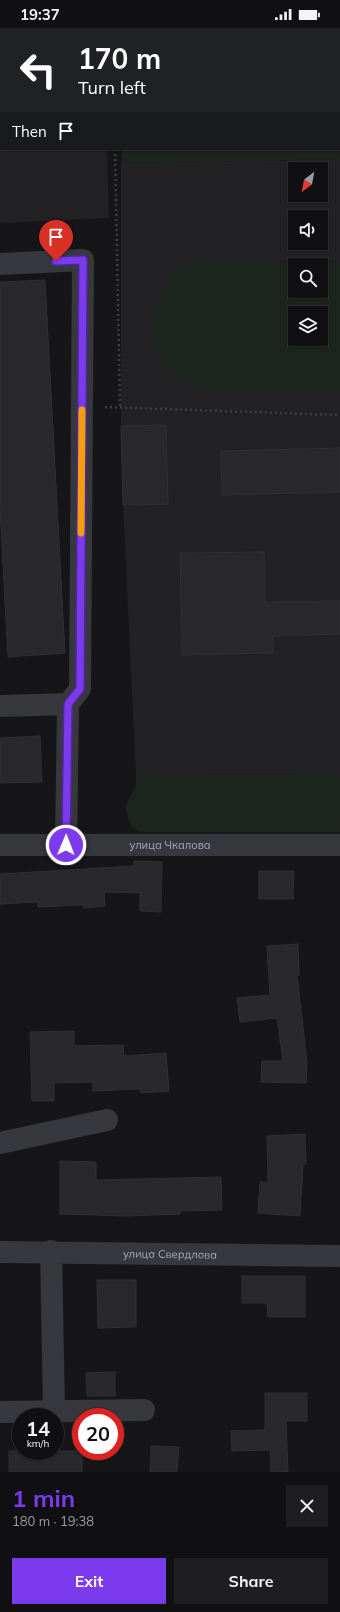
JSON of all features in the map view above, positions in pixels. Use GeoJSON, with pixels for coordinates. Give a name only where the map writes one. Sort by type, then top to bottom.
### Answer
{"type":"FeatureCollection","features":[{"type":"Feature","properties":{"kind":"street"},"geometry":{"type":"LineString","coordinates":[[0,264],[83,260],[80,689],[68,704],[66,845]]}},
{"type":"Feature","properties":{"kind":"street"},"geometry":{"type":"LineString","coordinates":[[0,706],[68,704]]}},
{"type":"Feature","properties":{"kind":"street","name":"улица Чкалова"},"geometry":{"type":"LineString","coordinates":[[0,845],[340,845]]}},
{"type":"Feature","properties":{"kind":"street"},"geometry":{"type":"LineString","coordinates":[[0,1143],[107,1120]]}},
{"type":"Feature","properties":{"kind":"street"},"geometry":{"type":"LineString","coordinates":[[51,1251],[54,1408]]}},
{"type":"Feature","properties":{"kind":"street","name":"улица Свердлова"},"geometry":{"type":"LineString","coordinates":[[0,1252],[51,1251],[340,1256]]}},
{"type":"Feature","properties":{"kind":"street"},"geometry":{"type":"LineString","coordinates":[[64,1411],[144,1410]]}},
{"type":"Feature","properties":{"kind":"street"},"geometry":{"type":"LineString","coordinates":[[0,1412],[12,1412]]}},
{"type":"Feature","properties":{"kind":"path"},"geometry":{"type":"LineString","coordinates":[[115,150],[120,407]]}},
{"type":"Feature","properties":{"kind":"path"},"geometry":{"type":"LineString","coordinates":[[82,406],[340,415]]}},
{"type":"Feature","properties":{"kind":"shaded area"},"geometry":{"type":"Polygon","coordinates":[[[0,150],[107,150],[109,218],[0,223],[0,150]]]}},
{"type":"Feature","properties":{"kind":"shaded area"},"geometry":{"type":"Polygon","coordinates":[[[122,150],[340,150],[340,159],[121,164],[122,150]]]}},
{"type":"Feature","properties":{"kind":"shaded area"},"geometry":{"type":"Polygon","coordinates":[[[340,159],[340,773],[136,774],[123,505],[121,426],[121,164],[340,159]]]}},
{"type":"Feature","properties":{"kind":"shaded area"},"geometry":{"type":"Polygon","coordinates":[[[195,260],[288,261],[288,298],[328,298],[328,261],[340,261],[340,391],[201,389],[174,374],[160,357],[153,337],[155,312],[165,289],[175,274],[195,260]]]}},
{"type":"Feature","properties":{"kind":"shaded area"},"geometry":{"type":"Polygon","coordinates":[[[340,773],[340,832],[140,832],[131,827],[125,807],[136,786],[136,774],[340,773]]]}},
{"type":"Feature","properties":{"kind":"building"},"geometry":{"type":"Polygon","coordinates":[[[45,280],[65,653],[8,657],[0,508],[0,282],[45,280]]]}},
{"type":"Feature","properties":{"kind":"building"},"geometry":{"type":"Polygon","coordinates":[[[166,425],[168,504],[123,505],[121,426],[166,425]]]}},
{"type":"Feature","properties":{"kind":"building"},"geometry":{"type":"Polygon","coordinates":[[[340,448],[340,492],[222,495],[221,451],[340,448]]]}},
{"type":"Feature","properties":{"kind":"building"},"geometry":{"type":"Polygon","coordinates":[[[264,552],[265,602],[340,601],[340,634],[273,636],[273,653],[182,655],[180,553],[264,552]]]}},
{"type":"Feature","properties":{"kind":"building"},"geometry":{"type":"Polygon","coordinates":[[[40,736],[42,782],[0,783],[0,738],[40,736]]]}},
{"type":"Feature","properties":{"kind":"building"},"geometry":{"type":"Polygon","coordinates":[[[134,861],[162,862],[161,912],[140,911],[140,893],[104,892],[105,906],[84,908],[83,905],[38,907],[38,902],[0,904],[0,874],[134,866],[134,861]]]}},
{"type":"Feature","properties":{"kind":"building"},"geometry":{"type":"Polygon","coordinates":[[[259,871],[294,871],[293,899],[259,899],[259,871]]]}},
{"type":"Feature","properties":{"kind":"building"},"geometry":{"type":"Polygon","coordinates":[[[298,944],[299,975],[297,975],[307,1062],[306,1083],[261,1082],[262,1061],[283,1061],[277,1018],[240,1022],[237,998],[270,995],[267,946],[298,944]]]}},
{"type":"Feature","properties":{"kind":"building"},"geometry":{"type":"Polygon","coordinates":[[[74,1031],[74,1046],[123,1045],[124,1056],[166,1053],[169,1091],[141,1093],[140,1089],[93,1091],[93,1082],[54,1083],[54,1101],[32,1101],[30,1032],[74,1031]]]}},
{"type":"Feature","properties":{"kind":"building"},"geometry":{"type":"Polygon","coordinates":[[[305,1134],[306,1164],[303,1164],[300,1216],[258,1213],[260,1182],[268,1183],[267,1136],[305,1134]]]}},
{"type":"Feature","properties":{"kind":"building"},"geometry":{"type":"Polygon","coordinates":[[[60,1161],[96,1162],[96,1180],[221,1177],[222,1210],[180,1211],[180,1214],[127,1216],[60,1214],[60,1161]]]}},
{"type":"Feature","properties":{"kind":"building"},"geometry":{"type":"Polygon","coordinates":[[[242,1276],[305,1276],[305,1317],[268,1317],[267,1303],[242,1303],[242,1276]]]}},
{"type":"Feature","properties":{"kind":"building"},"geometry":{"type":"Polygon","coordinates":[[[97,1280],[136,1280],[136,1327],[98,1328],[97,1280]]]}},
{"type":"Feature","properties":{"kind":"building"},"geometry":{"type":"Polygon","coordinates":[[[115,1372],[115,1396],[87,1396],[86,1373],[115,1372]]]}},
{"type":"Feature","properties":{"kind":"building"},"geometry":{"type":"Polygon","coordinates":[[[265,1393],[307,1393],[307,1421],[286,1421],[288,1472],[271,1472],[270,1450],[232,1451],[231,1431],[265,1430],[265,1393]]]}},
{"type":"Feature","properties":{"kind":"building"},"geometry":{"type":"Polygon","coordinates":[[[151,1446],[179,1447],[177,1472],[150,1472],[151,1446]]]}},
{"type":"Feature","properties":{"kind":"building"},"geometry":{"type":"Polygon","coordinates":[[[9,1451],[12,1451],[12,1460],[64,1460],[64,1451],[72,1451],[72,1460],[82,1460],[82,1472],[9,1472],[9,1451]]]}},
{"type":"Feature","properties":{"kind":"slow traffic"},"geometry":{"type":"LineString","coordinates":[[81,533],[82,410]]}},
{"type":"Feature","properties":{"kind":"route"},"geometry":{"type":"LineString","coordinates":[[56,261],[83,260],[80,689],[68,704],[66,845]]}}]}
